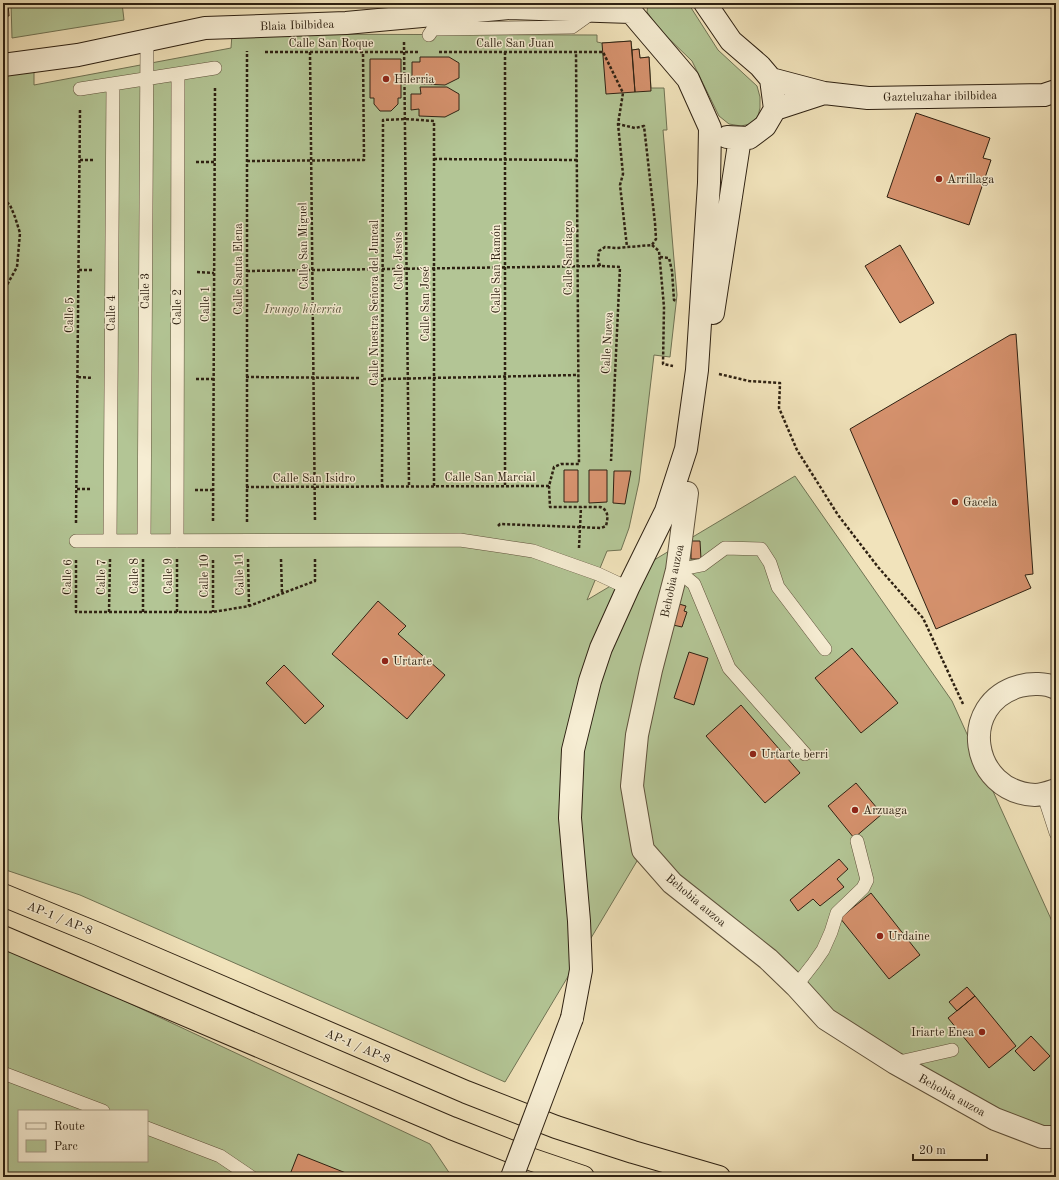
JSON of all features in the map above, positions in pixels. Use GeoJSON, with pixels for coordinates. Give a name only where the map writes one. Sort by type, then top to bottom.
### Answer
{"type":"FeatureCollection","features":[{"type":"Feature","properties":{"kind":"highway","name":"AP-1 / AP-8"},"geometry":{"type":"LineString","coordinates":[[3,895],[98,934],[466,1092],[556,1127],[633,1152],[720,1177]]}},
{"type":"Feature","properties":{"kind":"highway"},"geometry":{"type":"LineString","coordinates":[[3,937],[451,1128],[530,1159],[583,1177]]}},
{"type":"Feature","properties":{"kind":"street"},"geometry":{"type":"LineString","coordinates":[[705,3],[731,41],[760,66],[771,79],[775,109],[765,126],[748,138],[727,137],[710,128]]}},
{"type":"Feature","properties":{"kind":"street"},"geometry":{"type":"LineString","coordinates":[[512,1177],[572,1018],[581,970],[570,818],[573,750],[590,681],[602,648],[628,588],[666,511],[686,449],[697,370],[709,183],[710,128],[688,79],[626,6]]}},
{"type":"Feature","properties":{"kind":"street","name":"Blaia Ibilbidea"},"geometry":{"type":"LineString","coordinates":[[3,65],[78,55],[205,28],[346,23],[509,8],[595,11],[626,6]]}},
{"type":"Feature","properties":{"kind":"street","name":"Gazteluzahar ibilbidea"},"geometry":{"type":"LineString","coordinates":[[771,79],[824,93],[868,98],[1044,95],[1056,91]]}},
{"type":"Feature","properties":{"kind":"street","name":"Gazteluzahar ibilbidea"},"geometry":{"type":"LineString","coordinates":[[775,109],[824,93]]}},
{"type":"Feature","properties":{"kind":"street"},"geometry":{"type":"LineString","coordinates":[[697,370],[714,308],[740,138]]}},
{"type":"Feature","properties":{"kind":"street","name":"Behobia auzoa"},"geometry":{"type":"LineString","coordinates":[[687,493],[677,570],[637,735],[632,786],[643,850],[672,883],[768,959],[796,986],[826,1019],[895,1063],[996,1119],[1042,1137],[1056,1137]]}},
{"type":"Feature","properties":{"kind":"street"},"geometry":{"type":"LineString","coordinates":[[1050,792],[1036,795],[1012,790],[993,777],[983,762],[978,735],[981,721],[991,703],[1010,689],[1030,683],[1052,686],[1056,688]]}},
{"type":"Feature","properties":{"kind":"lane"},"geometry":{"type":"LineString","coordinates":[[429,34],[433,29],[572,27],[595,11]]}},
{"type":"Feature","properties":{"kind":"lane","name":"Calle 3"},"geometry":{"type":"LineString","coordinates":[[144,541],[146,40]]}},
{"type":"Feature","properties":{"kind":"lane"},"geometry":{"type":"LineString","coordinates":[[80,89],[215,68]]}},
{"type":"Feature","properties":{"kind":"lane","name":"Calle 2"},"geometry":{"type":"LineString","coordinates":[[177,541],[178,74]]}},
{"type":"Feature","properties":{"kind":"lane","name":"Calle 4"},"geometry":{"type":"LineString","coordinates":[[110,541],[113,84]]}},
{"type":"Feature","properties":{"kind":"lane"},"geometry":{"type":"LineString","coordinates":[[76,541],[460,540],[533,551],[598,574],[628,588]]}},
{"type":"Feature","properties":{"kind":"lane"},"geometry":{"type":"LineString","coordinates":[[677,570],[702,565],[725,548],[761,549],[770,563],[778,587],[825,649]]}},
{"type":"Feature","properties":{"kind":"lane"},"geometry":{"type":"LineString","coordinates":[[677,570],[694,584],[729,668],[805,754]]}},
{"type":"Feature","properties":{"kind":"lane"},"geometry":{"type":"LineString","coordinates":[[1050,792],[1056,833]]}},
{"type":"Feature","properties":{"kind":"lane"},"geometry":{"type":"LineString","coordinates":[[796,986],[823,950],[837,913],[863,888],[867,880],[857,841]]}},
{"type":"Feature","properties":{"kind":"lane"},"geometry":{"type":"LineString","coordinates":[[895,1063],[952,1050]]}},
{"type":"Feature","properties":{"kind":"lane"},"geometry":{"type":"LineString","coordinates":[[3,1073],[100,1110]]}},
{"type":"Feature","properties":{"kind":"lane"},"geometry":{"type":"LineString","coordinates":[[148,1128],[220,1156],[251,1177]]}},
{"type":"Feature","properties":{"kind":"path","name":"Calle Jesús"},"geometry":{"type":"LineString","coordinates":[[404,40],[409,487]]}},
{"type":"Feature","properties":{"kind":"path","name":"Calle Santa Elena"},"geometry":{"type":"LineString","coordinates":[[241,51],[247,51],[246,487]]}},
{"type":"Feature","properties":{"kind":"path","name":"Calle San Roque"},"geometry":{"type":"LineString","coordinates":[[263,52],[427,52]]}},
{"type":"Feature","properties":{"kind":"path","name":"Calle San Miguel"},"geometry":{"type":"LineString","coordinates":[[310,52],[315,540]]}},
{"type":"Feature","properties":{"kind":"path"},"geometry":{"type":"LineString","coordinates":[[247,161],[364,160],[363,52]]}},
{"type":"Feature","properties":{"kind":"path","name":"Calle San Juan"},"geometry":{"type":"LineString","coordinates":[[435,52],[603,52],[623,93],[618,124]]}},
{"type":"Feature","properties":{"kind":"path","name":"Calle San Ramón"},"geometry":{"type":"LineString","coordinates":[[505,52],[505,486]]}},
{"type":"Feature","properties":{"kind":"path","name":"Calle Santiago"},"geometry":{"type":"LineString","coordinates":[[576,52],[579,464]]}},
{"type":"Feature","properties":{"kind":"path","name":"Calle 1"},"geometry":{"type":"LineString","coordinates":[[213,541],[215,68]]}},
{"type":"Feature","properties":{"kind":"path","name":"Calle 5"},"geometry":{"type":"LineString","coordinates":[[76,541],[80,89]]}},
{"type":"Feature","properties":{"kind":"path","name":"Calle Nuestra Señora del Juncal"},"geometry":{"type":"LineString","coordinates":[[382,487],[384,120],[405,119]]}},
{"type":"Feature","properties":{"kind":"path","name":"Calle San José"},"geometry":{"type":"LineString","coordinates":[[405,119],[434,121],[434,486]]}},
{"type":"Feature","properties":{"kind":"path"},"geometry":{"type":"LineString","coordinates":[[627,247],[620,185],[623,174],[618,124],[635,128],[644,126],[655,223],[656,239],[652,245]]}},
{"type":"Feature","properties":{"kind":"path"},"geometry":{"type":"LineString","coordinates":[[434,158],[577,160]]}},
{"type":"Feature","properties":{"kind":"path"},"geometry":{"type":"LineString","coordinates":[[3,199],[10,205],[16,217],[20,233],[17,267],[3,292]]}},
{"type":"Feature","properties":{"kind":"path"},"geometry":{"type":"LineString","coordinates":[[600,266],[598,259],[599,251],[605,247],[652,245],[659,251],[664,307],[663,364]]}},
{"type":"Feature","properties":{"kind":"path"},"geometry":{"type":"LineString","coordinates":[[660,256],[669,258],[672,271],[673,294]]}},
{"type":"Feature","properties":{"kind":"path","name":"Calle Nueva"},"geometry":{"type":"LineString","coordinates":[[247,271],[578,266],[620,267],[611,461]]}},
{"type":"Feature","properties":{"kind":"path"},"geometry":{"type":"LineString","coordinates":[[697,370],[749,381],[780,383],[779,408],[798,450],[838,515],[878,567],[923,618],[978,735]]}},
{"type":"Feature","properties":{"kind":"path"},"geometry":{"type":"LineString","coordinates":[[382,379],[578,375]]}},
{"type":"Feature","properties":{"kind":"path"},"geometry":{"type":"LineString","coordinates":[[246,377],[361,378]]}},
{"type":"Feature","properties":{"kind":"path","name":"Calle San Marcial"},"geometry":{"type":"LineString","coordinates":[[409,487],[549,486],[554,467],[561,464],[579,464]]}},
{"type":"Feature","properties":{"kind":"path"},"geometry":{"type":"LineString","coordinates":[[492,545],[494,530],[500,524],[580,528],[601,528],[606,526],[608,520],[607,512],[604,508],[550,507],[549,486]]}},
{"type":"Feature","properties":{"kind":"path","name":"Calle San Isidro"},"geometry":{"type":"LineString","coordinates":[[246,487],[409,487]]}},
{"type":"Feature","properties":{"kind":"path","name":"Calle 11"},"geometry":{"type":"LineString","coordinates":[[246,487],[249,606]]}},
{"type":"Feature","properties":{"kind":"path"},"geometry":{"type":"LineString","coordinates":[[579,548],[581,507]]}},
{"type":"Feature","properties":{"kind":"path"},"geometry":{"type":"LineString","coordinates":[[280,540],[282,593]]}},
{"type":"Feature","properties":{"kind":"path","name":"Calle 6"},"geometry":{"type":"LineString","coordinates":[[76,541],[76,612],[109,612]]}},
{"type":"Feature","properties":{"kind":"path","name":"Calle 7"},"geometry":{"type":"LineString","coordinates":[[109,612],[110,541]]}},
{"type":"Feature","properties":{"kind":"path","name":"Calle 8"},"geometry":{"type":"LineString","coordinates":[[143,612],[144,541]]}},
{"type":"Feature","properties":{"kind":"path","name":"Calle 9"},"geometry":{"type":"LineString","coordinates":[[177,541],[177,612]]}},
{"type":"Feature","properties":{"kind":"path","name":"Calle 10"},"geometry":{"type":"LineString","coordinates":[[213,541],[213,612]]}},
{"type":"Feature","properties":{"kind":"path"},"geometry":{"type":"LineString","coordinates":[[109,612],[213,612],[249,606],[315,582]]}},
{"type":"Feature","properties":{"kind":"green space"},"geometry":{"type":"Polygon","coordinates":[[[11,3],[122,3],[124,20],[12,38],[11,3]]]}},
{"type":"Feature","properties":{"kind":"green space"},"geometry":{"type":"Polygon","coordinates":[[[648,3],[688,3],[718,50],[757,86],[760,97],[760,108],[758,116],[750,124],[741,126],[729,124],[719,116],[692,61],[660,30],[647,12],[648,3]]]}},
{"type":"Feature","properties":{"kind":"green space","name":"Irungo hilerria"},"geometry":{"type":"Polygon","coordinates":[[[232,34],[597,35],[597,42],[602,43],[631,41],[632,50],[639,49],[640,58],[649,57],[651,88],[664,88],[667,130],[663,130],[677,295],[670,357],[654,355],[639,482],[629,528],[621,550],[607,551],[587,600],[795,476],[952,701],[1056,930],[1056,1137],[895,1063],[643,851],[505,1082],[80,895],[3,869],[3,72],[34,71],[34,85],[231,48],[232,34]]]}},
{"type":"Feature","properties":{"kind":"green space"},"geometry":{"type":"Polygon","coordinates":[[[3,944],[430,1144],[452,1177],[3,1177],[3,944]]]}},
{"type":"Feature","properties":{"kind":"building"},"geometry":{"type":"Polygon","coordinates":[[[3,3],[8,3],[9,16],[3,16],[3,3]]]}},
{"type":"Feature","properties":{"kind":"building"},"geometry":{"type":"Polygon","coordinates":[[[631,41],[635,92],[606,94],[602,43],[631,41]]]}},
{"type":"Feature","properties":{"kind":"building"},"geometry":{"type":"Polygon","coordinates":[[[639,49],[640,58],[649,57],[651,91],[635,92],[632,50],[639,49]]]}},
{"type":"Feature","properties":{"kind":"building"},"geometry":{"type":"Polygon","coordinates":[[[420,57],[449,57],[459,63],[459,78],[445,85],[421,84],[421,77],[412,78],[412,62],[420,62],[420,57]]]}},
{"type":"Feature","properties":{"kind":"building","name":"Hilerria"},"geometry":{"type":"Polygon","coordinates":[[[370,59],[401,59],[401,98],[398,98],[398,104],[391,111],[380,111],[374,104],[374,98],[370,98],[370,59]]]}},
{"type":"Feature","properties":{"kind":"building"},"geometry":{"type":"Polygon","coordinates":[[[420,87],[447,87],[459,94],[459,110],[445,117],[419,116],[419,109],[411,110],[411,94],[421,94],[420,87]]]}},
{"type":"Feature","properties":{"kind":"building","name":"Arrillaga"},"geometry":{"type":"Polygon","coordinates":[[[916,113],[990,138],[983,158],[991,160],[969,225],[887,197],[916,113]]]}},
{"type":"Feature","properties":{"kind":"building"},"geometry":{"type":"Polygon","coordinates":[[[900,245],[934,303],[900,323],[865,266],[900,245]]]}},
{"type":"Feature","properties":{"kind":"building","name":"Gacela"},"geometry":{"type":"Polygon","coordinates":[[[1016,334],[1033,574],[1025,575],[1031,588],[936,629],[850,429],[1010,335],[1016,334]]]}},
{"type":"Feature","properties":{"kind":"building"},"geometry":{"type":"Polygon","coordinates":[[[564,470],[578,470],[578,502],[564,502],[564,470]]]}},
{"type":"Feature","properties":{"kind":"building"},"geometry":{"type":"Polygon","coordinates":[[[589,470],[607,470],[607,502],[589,503],[589,470]]]}},
{"type":"Feature","properties":{"kind":"building"},"geometry":{"type":"Polygon","coordinates":[[[614,471],[631,471],[625,504],[613,503],[614,471]]]}},
{"type":"Feature","properties":{"kind":"building"},"geometry":{"type":"Polygon","coordinates":[[[691,541],[700,541],[701,559],[691,559],[691,541]]]}},
{"type":"Feature","properties":{"kind":"building","name":"Urtarte"},"geometry":{"type":"Polygon","coordinates":[[[378,601],[406,626],[398,634],[445,675],[407,719],[332,654],[378,601]]]}},
{"type":"Feature","properties":{"kind":"building"},"geometry":{"type":"Polygon","coordinates":[[[679,604],[686,606],[684,611],[687,612],[682,627],[673,625],[679,604]]]}},
{"type":"Feature","properties":{"kind":"building"},"geometry":{"type":"Polygon","coordinates":[[[852,648],[898,703],[861,733],[815,678],[852,648]]]}},
{"type":"Feature","properties":{"kind":"building"},"geometry":{"type":"Polygon","coordinates":[[[689,652],[708,658],[694,705],[674,698],[689,652]]]}},
{"type":"Feature","properties":{"kind":"building"},"geometry":{"type":"Polygon","coordinates":[[[284,665],[324,706],[305,724],[266,683],[284,665]]]}},
{"type":"Feature","properties":{"kind":"building","name":"Urtarte berri"},"geometry":{"type":"Polygon","coordinates":[[[741,705],[800,773],[765,803],[706,736],[741,705]]]}},
{"type":"Feature","properties":{"kind":"building","name":"Arzuaga"},"geometry":{"type":"Polygon","coordinates":[[[856,783],[882,814],[854,838],[828,806],[856,783]]]}},
{"type":"Feature","properties":{"kind":"building"},"geometry":{"type":"Polygon","coordinates":[[[839,859],[848,869],[837,879],[844,887],[820,906],[813,899],[798,911],[790,900],[839,859]]]}},
{"type":"Feature","properties":{"kind":"building","name":"Urdaine"},"geometry":{"type":"Polygon","coordinates":[[[871,893],[920,955],[889,979],[840,918],[871,893]]]}},
{"type":"Feature","properties":{"kind":"building"},"geometry":{"type":"Polygon","coordinates":[[[967,987],[975,996],[957,1011],[949,1002],[967,987]]]}},
{"type":"Feature","properties":{"kind":"building","name":"Iriarte Enea"},"geometry":{"type":"Polygon","coordinates":[[[975,996],[1016,1046],[989,1068],[948,1018],[975,996]]]}},
{"type":"Feature","properties":{"kind":"building"},"geometry":{"type":"Polygon","coordinates":[[[1031,1036],[1050,1056],[1034,1071],[1015,1051],[1031,1036]]]}},
{"type":"Feature","properties":{"kind":"building"},"geometry":{"type":"Polygon","coordinates":[[[298,1154],[356,1177],[289,1177],[298,1154]]]}},
{"type":"Feature","properties":{"kind":"place","name":"Hilerria"},"geometry":{"type":"Point","coordinates":[386,79]}},
{"type":"Feature","properties":{"kind":"place","name":"Arrillaga"},"geometry":{"type":"Point","coordinates":[939,179]}},
{"type":"Feature","properties":{"kind":"place","name":"Gacela"},"geometry":{"type":"Point","coordinates":[955,502]}},
{"type":"Feature","properties":{"kind":"place","name":"Urtarte"},"geometry":{"type":"Point","coordinates":[385,661]}},
{"type":"Feature","properties":{"kind":"place","name":"Urtarte berri"},"geometry":{"type":"Point","coordinates":[753,754]}},
{"type":"Feature","properties":{"kind":"place","name":"Arzuaga"},"geometry":{"type":"Point","coordinates":[855,810]}},
{"type":"Feature","properties":{"kind":"place","name":"Urdaine"},"geometry":{"type":"Point","coordinates":[880,936]}},
{"type":"Feature","properties":{"kind":"place","name":"Iriarte Enea"},"geometry":{"type":"Point","coordinates":[982,1032]}}]}
